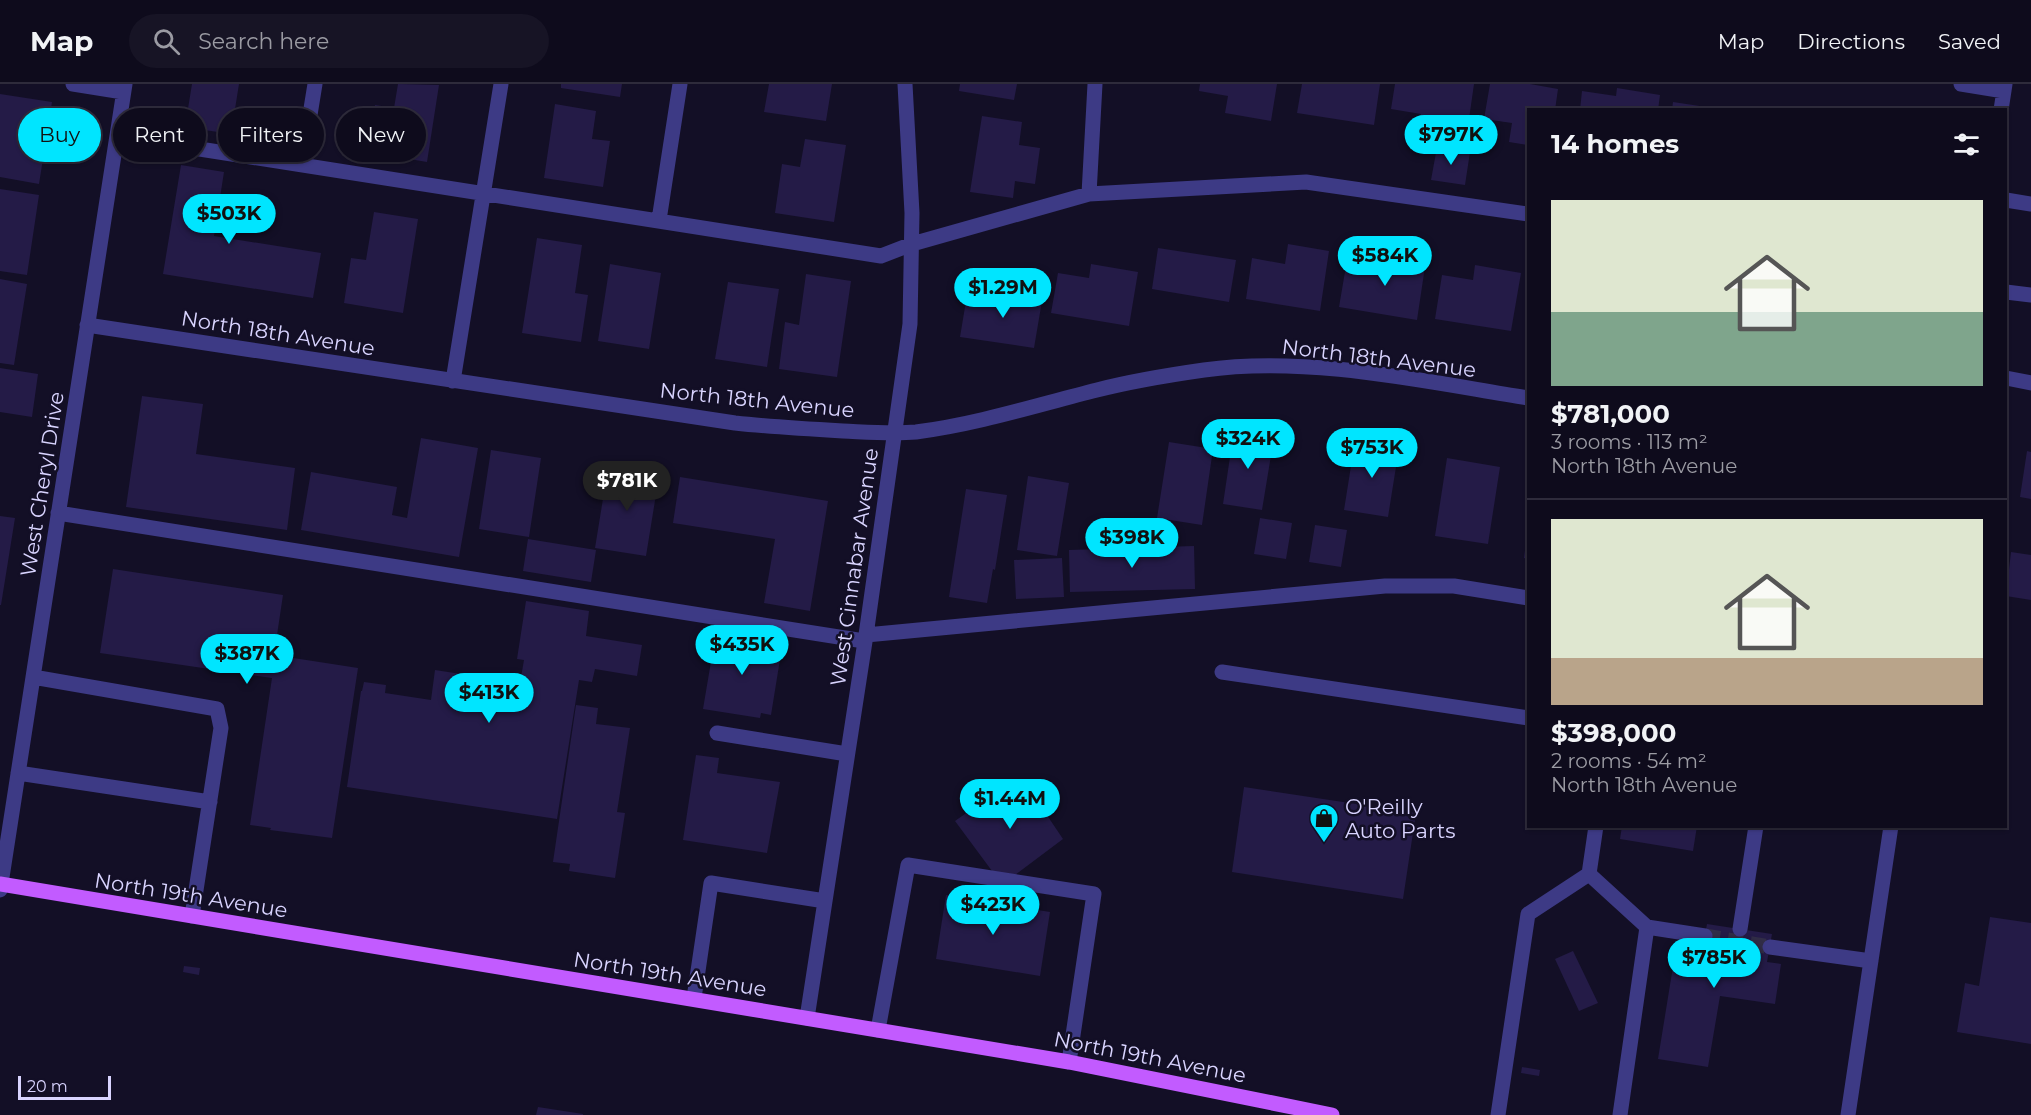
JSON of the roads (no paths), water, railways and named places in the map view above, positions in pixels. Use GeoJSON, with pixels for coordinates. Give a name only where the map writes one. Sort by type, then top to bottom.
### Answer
{"type":"FeatureCollection","features":[{"type":"Feature","properties":{"kind":"main road","name":"North 19th Avenue"},"geometry":{"type":"LineString","coordinates":[[0,886],[694,998],[1069,1062],[1332,1115]]}},
{"type":"Feature","properties":{"kind":"street"},"geometry":{"type":"LineString","coordinates":[[73,84],[124,88]]}},
{"type":"Feature","properties":{"kind":"street"},"geometry":{"type":"LineString","coordinates":[[302,164],[315,84]]}},
{"type":"Feature","properties":{"kind":"street"},"geometry":{"type":"LineString","coordinates":[[453,381],[501,84]]}},
{"type":"Feature","properties":{"kind":"street"},"geometry":{"type":"LineString","coordinates":[[659,220],[680,84]]}},
{"type":"Feature","properties":{"kind":"street","name":"West Cinnabar Avenue"},"geometry":{"type":"LineString","coordinates":[[807,1018],[910,324],[912,213],[905,84]]}},
{"type":"Feature","properties":{"kind":"street"},"geometry":{"type":"LineString","coordinates":[[1089,195],[1095,84]]}},
{"type":"Feature","properties":{"kind":"street"},"geometry":{"type":"LineString","coordinates":[[1961,84],[2005,87],[2001,108]]}},
{"type":"Feature","properties":{"kind":"street","name":"West Cheryl Drive"},"geometry":{"type":"LineString","coordinates":[[121,108],[124,88]]}},
{"type":"Feature","properties":{"kind":"street"},"geometry":{"type":"LineString","coordinates":[[206,149],[881,256],[912,244],[1089,195],[1306,182],[1527,214]]}},
{"type":"Feature","properties":{"kind":"street","name":"West Cheryl Drive"},"geometry":{"type":"LineString","coordinates":[[0,886],[113,161]]}},
{"type":"Feature","properties":{"kind":"street"},"geometry":{"type":"LineString","coordinates":[[2007,200],[2031,204]]}},
{"type":"Feature","properties":{"kind":"street"},"geometry":{"type":"LineString","coordinates":[[2007,292],[2031,296]]}},
{"type":"Feature","properties":{"kind":"street","name":"North 18th Avenue"},"geometry":{"type":"LineString","coordinates":[[87,325],[786,429],[915,432],[975,422],[1099,389],[1165,376],[1206,369],[1264,366],[1328,369],[1395,376],[1527,398]]}},
{"type":"Feature","properties":{"kind":"street"},"geometry":{"type":"LineString","coordinates":[[2007,378],[2031,383]]}},
{"type":"Feature","properties":{"kind":"street"},"geometry":{"type":"LineString","coordinates":[[58,513],[865,638],[1385,586],[1454,586],[1527,598]]}},
{"type":"Feature","properties":{"kind":"street"},"geometry":{"type":"LineString","coordinates":[[1222,672],[1527,718]]}},
{"type":"Feature","properties":{"kind":"street"},"geometry":{"type":"LineString","coordinates":[[33,677],[217,709],[221,728],[192,916]]}},
{"type":"Feature","properties":{"kind":"street"},"geometry":{"type":"LineString","coordinates":[[717,733],[847,754]]}},
{"type":"Feature","properties":{"kind":"street"},"geometry":{"type":"LineString","coordinates":[[18,773],[210,802]]}},
{"type":"Feature","properties":{"kind":"street"},"geometry":{"type":"LineString","coordinates":[[1498,1115],[1528,914],[1589,874],[1596,828]]}},
{"type":"Feature","properties":{"kind":"street"},"geometry":{"type":"LineString","coordinates":[[1740,929],[1756,828]]}},
{"type":"Feature","properties":{"kind":"street"},"geometry":{"type":"LineString","coordinates":[[1848,1115],[1891,828]]}},
{"type":"Feature","properties":{"kind":"street"},"geometry":{"type":"LineString","coordinates":[[878,1030],[908,865],[1095,894],[1069,1062]]}},
{"type":"Feature","properties":{"kind":"street"},"geometry":{"type":"LineString","coordinates":[[1589,874],[1647,927],[1705,936]]}},
{"type":"Feature","properties":{"kind":"street"},"geometry":{"type":"LineString","coordinates":[[694,998],[711,883],[825,901]]}},
{"type":"Feature","properties":{"kind":"street"},"geometry":{"type":"LineString","coordinates":[[1620,1115],[1647,927]]}},
{"type":"Feature","properties":{"kind":"street"},"geometry":{"type":"LineString","coordinates":[[1770,947],[1871,961]]}},
{"type":"Feature","properties":{"kind":"tunnel"},"geometry":{"type":"LineString","coordinates":[[1705,936],[1770,947]]}},
{"type":"Feature","properties":{"kind":"place","name":"O'Reilly Auto Parts"},"geometry":{"type":"Point","coordinates":[1324,844]}}]}
